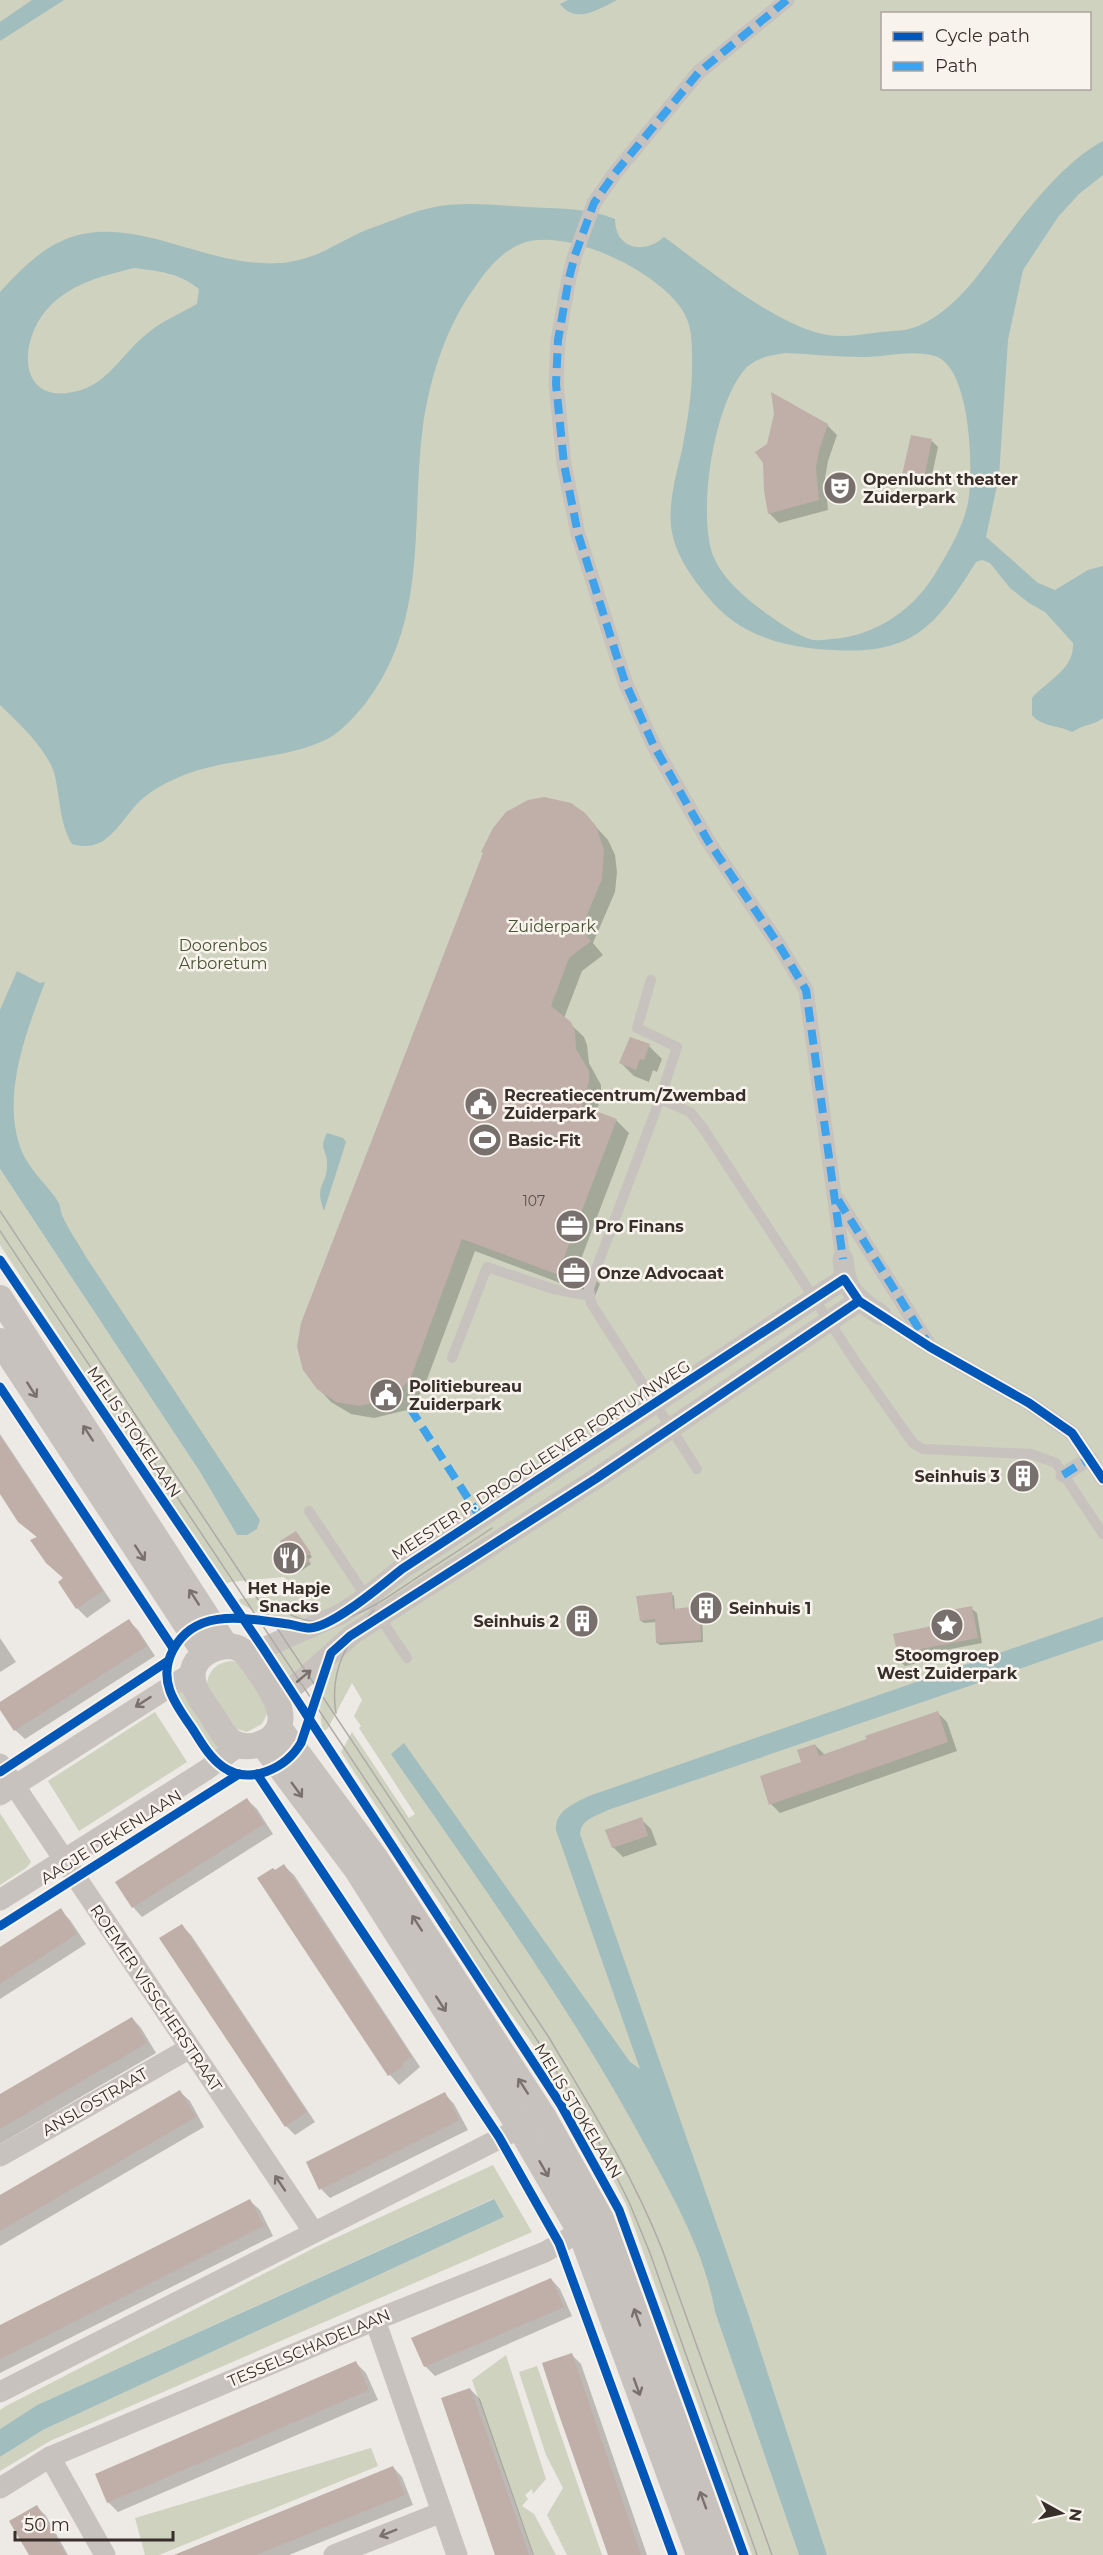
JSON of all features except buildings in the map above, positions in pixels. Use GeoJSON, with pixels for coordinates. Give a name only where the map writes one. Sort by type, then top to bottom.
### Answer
{"type":"FeatureCollection","features":[{"type":"Feature","properties":{"kind":"street"},"geometry":{"type":"LineString","coordinates":[[787,0],[699,72],[615,173],[594,203],[575,255],[561,321],[556,384],[564,464],[578,534],[625,682],[654,746],[708,841],[779,945],[806,990],[843,1269],[859,1301],[930,1347],[1029,1403],[1072,1432],[1103,1479]]}},
{"type":"Feature","properties":{"kind":"street"},"geometry":{"type":"LineString","coordinates":[[835,1195],[930,1347]]}},
{"type":"Feature","properties":{"kind":"street","name":"MEESTER P. DROOGLEEVER FORTUYNWEG"},"geometry":{"type":"LineString","coordinates":[[218,1656],[331,1619],[367,1597],[402,1569],[815,1300],[843,1269]]}},
{"type":"Feature","properties":{"kind":"street"},"geometry":{"type":"LineString","coordinates":[[0,1298],[218,1656]]}},
{"type":"Feature","properties":{"kind":"street"},"geometry":{"type":"LineString","coordinates":[[278,1701],[350,1636],[418,1594],[859,1301]]}},
{"type":"Feature","properties":{"kind":"street"},"geometry":{"type":"LineString","coordinates":[[0,1341],[218,1656],[278,1701],[282,1719],[260,1739],[227,1738],[194,1687],[218,1656]]}},
{"type":"Feature","properties":{"kind":"street"},"geometry":{"type":"LineString","coordinates":[[1064,1475],[1090,1458]]}},
{"type":"Feature","properties":{"kind":"street"},"geometry":{"type":"LineString","coordinates":[[7,1790],[218,1656]]}},
{"type":"Feature","properties":{"kind":"street"},"geometry":{"type":"LineString","coordinates":[[260,1739],[357,1870],[532,2122],[591,2226],[723,2555]]}},
{"type":"Feature","properties":{"kind":"street","name":"AAGJE DEKENLAAN"},"geometry":{"type":"LineString","coordinates":[[0,1900],[206,1770],[260,1739]]}},
{"type":"Feature","properties":{"kind":"street","name":"ROEMER VISSCHERSTRAAT"},"geometry":{"type":"LineString","coordinates":[[0,1764],[7,1790],[63,1859],[313,2231]]}},
{"type":"Feature","properties":{"kind":"street","name":"ANSLOSTRAAT"},"geometry":{"type":"LineString","coordinates":[[0,2156],[190,2048]]}},
{"type":"Feature","properties":{"kind":"street"},"geometry":{"type":"LineString","coordinates":[[0,2392],[313,2231],[532,2122]]}},
{"type":"Feature","properties":{"kind":"street"},"geometry":{"type":"LineString","coordinates":[[591,2226],[699,2555]]}},
{"type":"Feature","properties":{"kind":"street","name":"TESSELSCHADELAAN"},"geometry":{"type":"LineString","coordinates":[[0,2488],[50,2457],[375,2320],[545,2252],[559,2242],[591,2226]]}},
{"type":"Feature","properties":{"kind":"street"},"geometry":{"type":"LineString","coordinates":[[375,2320],[457,2555]]}},
{"type":"Feature","properties":{"kind":"street"},"geometry":{"type":"LineString","coordinates":[[50,2457],[105,2555]]}},
{"type":"Feature","properties":{"kind":"street"},"geometry":{"type":"LineString","coordinates":[[334,2555],[442,2512]]}},
{"type":"Feature","properties":{"kind":"lane"},"geometry":{"type":"LineString","coordinates":[[651,980],[636,1028],[676,1047],[660,1099],[593,1271],[589,1288],[591,1303],[697,1469]]}},
{"type":"Feature","properties":{"kind":"lane"},"geometry":{"type":"LineString","coordinates":[[660,1099],[690,1112],[703,1128],[829,1322],[913,1443],[923,1449],[1031,1454],[1056,1463],[1103,1534]]}},
{"type":"Feature","properties":{"kind":"lane"},"geometry":{"type":"LineString","coordinates":[[452,1358],[487,1267],[553,1289],[590,1296]]}},
{"type":"Feature","properties":{"kind":"lane"},"geometry":{"type":"LineString","coordinates":[[309,1511],[407,1658]]}},
{"type":"Feature","properties":{"kind":"green space","name":"Zuiderpark"},"geometry":{"type":"Polygon","coordinates":[[[0,0],[1103,0],[1103,2555],[813,2555],[713,2294],[715,2312],[799,2555],[752,2555],[626,2204],[597,2149],[534,2046],[446,1924],[451,1920],[341,1752],[352,1732],[409,1818],[415,1814],[359,1728],[361,1726],[354,1716],[362,1700],[352,1683],[328,1728],[323,1732],[320,1714],[322,1689],[333,1665],[289,1682],[270,1652],[311,1617],[281,1619],[254,1611],[237,1601],[296,1594],[284,1577],[230,1582],[224,1586],[0,1245],[0,1169],[200,1472],[237,1535],[247,1535],[0,1150],[0,0]]]}},
{"type":"Feature","properties":{"kind":"green space"},"geometry":{"type":"Polygon","coordinates":[[[233,1661],[238,1663],[263,1698],[268,1712],[262,1724],[247,1732],[233,1728],[207,1684],[215,1667],[233,1661]]]}},
{"type":"Feature","properties":{"kind":"green space"},"geometry":{"type":"Polygon","coordinates":[[[181,1687],[222,1743],[214,1755],[173,1692],[181,1687]]]}},
{"type":"Feature","properties":{"kind":"green space"},"geometry":{"type":"Polygon","coordinates":[[[155,1712],[187,1762],[79,1831],[48,1781],[155,1712]]]}},
{"type":"Feature","properties":{"kind":"green space"},"geometry":{"type":"Polygon","coordinates":[[[0,1813],[31,1862],[26,1868],[0,1885],[0,1813]]]}},
{"type":"Feature","properties":{"kind":"green space"},"geometry":{"type":"Polygon","coordinates":[[[493,2165],[532,2232],[50,2441],[0,2471],[0,2457],[43,2430],[504,2217],[493,2199],[37,2405],[0,2429],[0,2410],[6,2406],[318,2246],[493,2165]]]}},
{"type":"Feature","properties":{"kind":"green space"},"geometry":{"type":"Polygon","coordinates":[[[506,2355],[546,2479],[533,2494],[532,2489],[525,2495],[528,2499],[522,2506],[534,2514],[556,2555],[533,2555],[472,2380],[506,2355]]]}},
{"type":"Feature","properties":{"kind":"green space"},"geometry":{"type":"Polygon","coordinates":[[[537,2366],[602,2555],[567,2555],[547,2515],[563,2488],[546,2455],[519,2372],[537,2366]]]}},
{"type":"Feature","properties":{"kind":"green space"},"geometry":{"type":"Polygon","coordinates":[[[371,2448],[378,2466],[159,2555],[145,2555],[135,2518],[371,2448]]]}},
{"type":"Feature","properties":{"kind":"water"},"geometry":{"type":"Polygon","coordinates":[[[32,0],[64,0],[0,41],[0,22],[32,0]]]}},
{"type":"Feature","properties":{"kind":"water"},"geometry":{"type":"Polygon","coordinates":[[[568,0],[617,0],[595,11],[573,14],[560,4],[568,0]]]}},
{"type":"Feature","properties":{"kind":"water"},"geometry":{"type":"Polygon","coordinates":[[[1103,141],[1103,175],[1079,194],[1058,217],[1023,270],[1008,340],[999,476],[986,537],[1038,583],[1055,590],[1088,570],[1103,566],[1103,718],[1072,732],[1045,724],[1032,715],[1032,698],[1065,667],[1070,660],[1073,643],[1045,612],[1010,588],[990,563],[982,560],[976,562],[934,619],[919,632],[903,641],[883,647],[833,650],[781,643],[749,630],[720,610],[686,567],[677,550],[672,532],[673,491],[686,430],[691,389],[692,344],[687,319],[677,302],[660,286],[616,258],[566,242],[543,240],[515,246],[490,267],[465,302],[441,353],[430,389],[423,425],[414,569],[408,604],[400,638],[386,672],[365,704],[344,727],[329,738],[292,751],[215,766],[177,778],[145,797],[102,842],[83,846],[72,844],[63,820],[52,766],[40,747],[0,705],[0,292],[40,254],[75,236],[112,232],[159,240],[231,259],[256,263],[281,263],[308,258],[361,232],[430,208],[478,204],[570,209],[592,212],[615,219],[620,237],[632,246],[648,246],[664,237],[743,294],[786,320],[827,335],[855,335],[905,330],[916,327],[938,315],[975,279],[1037,199],[1086,152],[1103,141]],[[134,268],[79,285],[60,297],[40,319],[32,336],[28,353],[29,368],[34,381],[45,390],[62,393],[93,385],[102,379],[149,332],[197,304],[199,289],[184,279],[152,270],[134,268]],[[785,353],[760,359],[747,367],[735,383],[725,405],[711,459],[707,515],[709,539],[714,558],[728,579],[746,598],[771,617],[793,631],[814,640],[849,637],[880,626],[907,607],[929,583],[956,538],[966,512],[970,488],[970,445],[963,399],[956,379],[947,364],[935,356],[908,353],[853,357],[785,353]]]}},
{"type":"Feature","properties":{"kind":"water"},"geometry":{"type":"Polygon","coordinates":[[[17,971],[40,983],[45,982],[30,1022],[18,1066],[15,1088],[16,1131],[22,1152],[29,1165],[58,1202],[65,1222],[86,1257],[260,1520],[257,1529],[247,1535],[237,1535],[200,1472],[0,1169],[0,1010],[17,971]]]}},
{"type":"Feature","properties":{"kind":"water"},"geometry":{"type":"Polygon","coordinates":[[[327,1133],[343,1138],[346,1142],[324,1211],[320,1195],[326,1172],[327,1160],[323,1143],[327,1133]]]}},
{"type":"Feature","properties":{"kind":"water"},"geometry":{"type":"Polygon","coordinates":[[[1103,1617],[1103,1640],[608,1810],[586,1821],[581,1829],[580,1834],[749,2316],[827,2555],[799,2555],[715,2312],[698,2251],[671,2193],[592,2052],[560,2001],[391,1754],[404,1743],[630,2062],[640,2069],[556,1830],[558,1818],[566,1809],[589,1796],[1103,1617]]]}},
{"type":"Feature","properties":{"kind":"water"},"geometry":{"type":"Polygon","coordinates":[[[494,2199],[504,2217],[43,2430],[0,2457],[0,2429],[37,2405],[494,2199]]]}},
{"type":"Feature","properties":{"kind":"tram line"},"geometry":{"type":"LineString","coordinates":[[0,1211],[548,2036],[624,2166],[662,2249],[772,2555]]}},
{"type":"Feature","properties":{"kind":"tram line"},"geometry":{"type":"LineString","coordinates":[[0,1231],[444,1898],[539,2043],[601,2146],[629,2202],[650,2253],[757,2555]]}},
{"type":"Feature","properties":{"kind":"tram line"},"geometry":{"type":"LineString","coordinates":[[264,1598],[284,1612],[303,1620],[322,1622],[340,1620],[375,1605],[492,1528]]}},
{"type":"Feature","properties":{"kind":"tram line"},"geometry":{"type":"LineString","coordinates":[[336,1713],[335,1683],[342,1657],[364,1621],[374,1610]]}},
{"type":"Feature","properties":{"kind":"marked path"},"geometry":{"type":"LineString","coordinates":[[787,0],[699,72],[615,173],[594,203],[569,278],[558,340],[556,384],[564,464],[578,534],[625,682],[654,746],[708,841],[779,945],[806,990],[843,1259]]}},
{"type":"Feature","properties":{"kind":"marked path"},"geometry":{"type":"LineString","coordinates":[[838,1200],[926,1340]]}},
{"type":"Feature","properties":{"kind":"marked path"},"geometry":{"type":"LineString","coordinates":[[410,1408],[480,1517]]}},
{"type":"Feature","properties":{"kind":"marked path"},"geometry":{"type":"LineString","coordinates":[[1063,1475],[1090,1458]]}},
{"type":"Feature","properties":{"kind":"cycle path","name":"MELIS STOKELAAN"},"geometry":{"type":"LineString","coordinates":[[0,1260],[263,1648],[561,2105],[619,2210],[744,2555]]}},
{"type":"Feature","properties":{"kind":"cycle path"},"geometry":{"type":"LineString","coordinates":[[859,1301],[597,1478],[350,1636],[331,1653],[301,1743],[277,1767],[266,1772],[244,1775],[223,1767],[206,1749],[174,1701],[167,1682],[169,1661],[173,1650],[183,1636],[195,1627],[209,1621],[240,1618],[310,1628],[332,1620],[402,1569],[844,1279],[859,1301],[930,1347],[1029,1403],[1072,1433],[1103,1479]]}},
{"type":"Feature","properties":{"kind":"cycle path"},"geometry":{"type":"LineString","coordinates":[[0,1387],[173,1648]]}},
{"type":"Feature","properties":{"kind":"cycle path"},"geometry":{"type":"LineString","coordinates":[[0,1772],[168,1661]]}},
{"type":"Feature","properties":{"kind":"cycle path"},"geometry":{"type":"LineString","coordinates":[[0,1926],[239,1774]]}},
{"type":"Feature","properties":{"kind":"cycle path"},"geometry":{"type":"LineString","coordinates":[[257,1774],[499,2137],[559,2243],[673,2555]]}},
{"type":"Feature","properties":{"kind":"place","name":"Openlucht theater Zuiderpark"},"geometry":{"type":"Point","coordinates":[840,488]}},
{"type":"Feature","properties":{"kind":"place","name":"Recreatiecentrum/Zwembad Zuiderpark"},"geometry":{"type":"Point","coordinates":[481,1104]}},
{"type":"Feature","properties":{"kind":"place","name":"Basic-Fit"},"geometry":{"type":"Point","coordinates":[485,1140]}},
{"type":"Feature","properties":{"kind":"place","name":"Pro Finans"},"geometry":{"type":"Point","coordinates":[572,1226]}},
{"type":"Feature","properties":{"kind":"place","name":"Onze Advocaat"},"geometry":{"type":"Point","coordinates":[574,1273]}},
{"type":"Feature","properties":{"kind":"place","name":"Politiebureau Zuiderpark"},"geometry":{"type":"Point","coordinates":[386,1395]}},
{"type":"Feature","properties":{"kind":"place","name":"Seinhuis 3"},"geometry":{"type":"Point","coordinates":[1023,1476]}},
{"type":"Feature","properties":{"kind":"place","name":"Het Hapje Snacks"},"geometry":{"type":"Point","coordinates":[289,1558]}},
{"type":"Feature","properties":{"kind":"place","name":"Seinhuis 1"},"geometry":{"type":"Point","coordinates":[706,1608]}},
{"type":"Feature","properties":{"kind":"place","name":"Seinhuis 2"},"geometry":{"type":"Point","coordinates":[582,1621]}},
{"type":"Feature","properties":{"kind":"place","name":"Stoomgroep West Zuiderpark"},"geometry":{"type":"Point","coordinates":[947,1625]}},
{"type":"Feature","properties":{"kind":"park label","name":"Doorenbos Arboretum"},"geometry":{"type":"Point","coordinates":[223,954]}}]}
